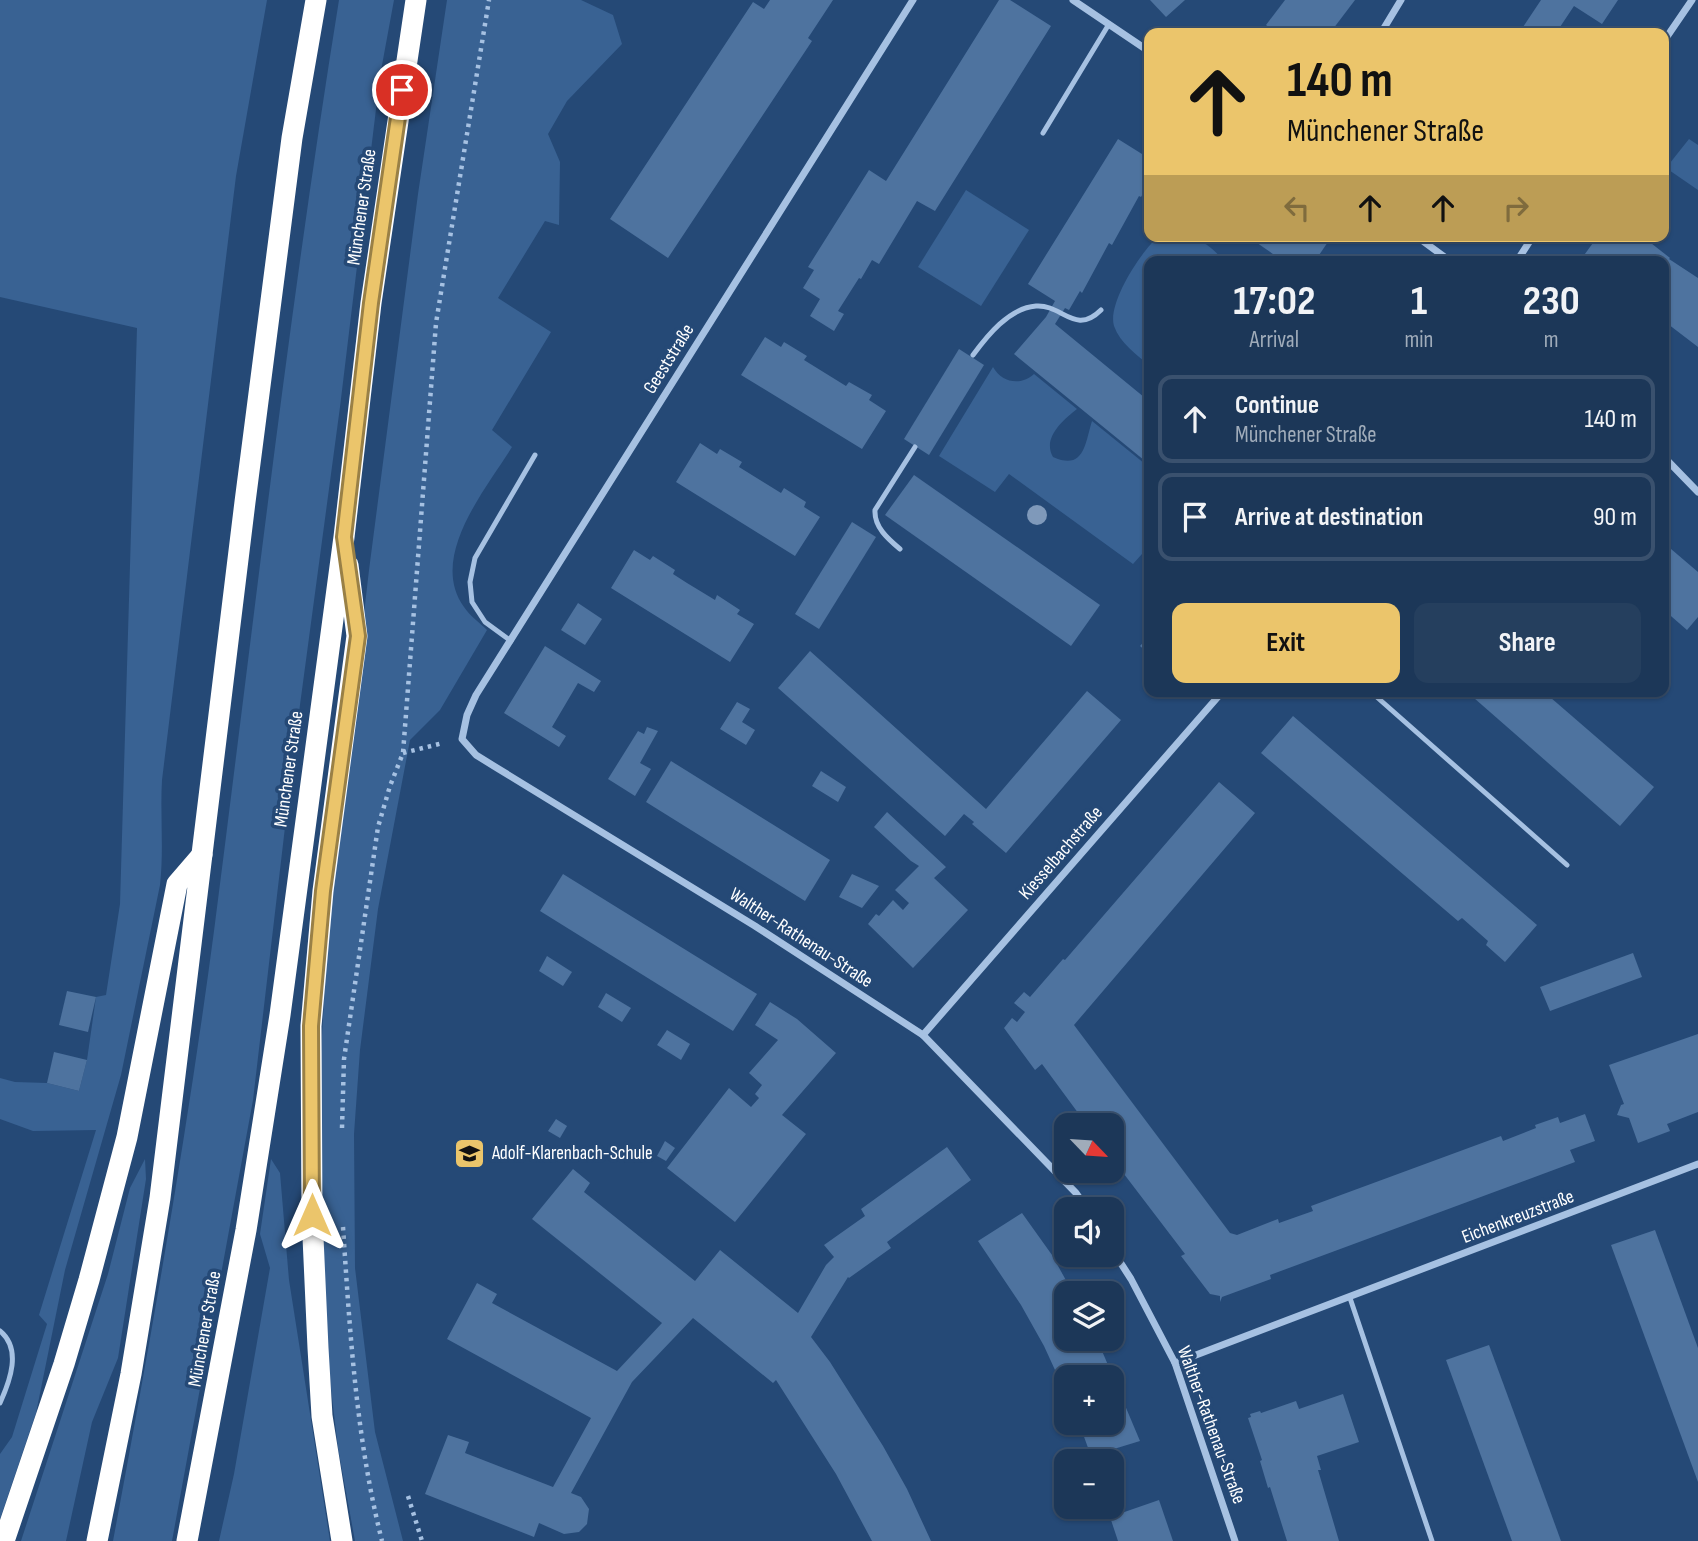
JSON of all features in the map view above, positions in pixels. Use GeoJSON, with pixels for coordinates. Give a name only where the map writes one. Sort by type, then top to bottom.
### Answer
{"type":"FeatureCollection","features":[{"type":"Feature","properties":{"kind":"highway"},"geometry":{"type":"LineString","coordinates":[[97,1541],[152,1255],[292,138],[316,0]]}},
{"type":"Feature","properties":{"kind":"highway","name":"Münchener Straße"},"geometry":{"type":"LineString","coordinates":[[187,1541],[244,1244],[278,1029],[344,537],[371,303],[416,0]]}},
{"type":"Feature","properties":{"kind":"highway"},"geometry":{"type":"LineString","coordinates":[[342,1541],[322,1416],[312,1215],[311,1026],[323,891],[358,636],[344,537]]}},
{"type":"Feature","properties":{"kind":"highway"},"geometry":{"type":"LineString","coordinates":[[4,1541],[64,1364],[127,1137],[177,884],[202,855]]}},
{"type":"Feature","properties":{"kind":"street","name":"Geeststraße"},"geometry":{"type":"LineString","coordinates":[[462,739],[467,715],[476,695],[913,0]]}},
{"type":"Feature","properties":{"kind":"street"},"geometry":{"type":"LineString","coordinates":[[1073,0],[1144,48]]}},
{"type":"Feature","properties":{"kind":"street"},"geometry":{"type":"LineString","coordinates":[[1384,28],[1401,0]]}},
{"type":"Feature","properties":{"kind":"street"},"geometry":{"type":"LineString","coordinates":[[1669,34],[1692,0]]}},
{"type":"Feature","properties":{"kind":"street"},"geometry":{"type":"LineString","coordinates":[[1424,242],[1443,256]]}},
{"type":"Feature","properties":{"kind":"street"},"geometry":{"type":"LineString","coordinates":[[1669,462],[1698,492]]}},
{"type":"Feature","properties":{"kind":"street","name":"Kiesselbachstraße"},"geometry":{"type":"LineString","coordinates":[[923,1035],[1218,697]]}},
{"type":"Feature","properties":{"kind":"street","name":"Walther-Rathenau-Straße"},"geometry":{"type":"LineString","coordinates":[[462,739],[486,762],[755,926],[923,1035],[1079,1197]]}},
{"type":"Feature","properties":{"kind":"street","name":"Eichenkreuzstraße"},"geometry":{"type":"LineString","coordinates":[[1175,1363],[1698,1164]]}},
{"type":"Feature","properties":{"kind":"street","name":"Walther-Rathenau-Straße"},"geometry":{"type":"LineString","coordinates":[[1123,1267],[1175,1363],[1235,1541]]}},
{"type":"Feature","properties":{"kind":"lane"},"geometry":{"type":"LineString","coordinates":[[1042,133],[1109,24]]}},
{"type":"Feature","properties":{"kind":"lane"},"geometry":{"type":"LineString","coordinates":[[973,355],[994,329],[1007,318],[1030,307],[1045,306],[1067,317],[1082,320],[1101,310]]}},
{"type":"Feature","properties":{"kind":"lane"},"geometry":{"type":"LineString","coordinates":[[900,549],[879,527],[876,510],[915,447]]}},
{"type":"Feature","properties":{"kind":"lane"},"geometry":{"type":"LineString","coordinates":[[511,641],[485,622],[472,602],[470,582],[475,558],[535,455]]}},
{"type":"Feature","properties":{"kind":"lane"},"geometry":{"type":"LineString","coordinates":[[1377,697],[1567,865]]}},
{"type":"Feature","properties":{"kind":"lane"},"geometry":{"type":"LineString","coordinates":[[1350,1298],[1432,1541]]}},
{"type":"Feature","properties":{"kind":"lane"},"geometry":{"type":"LineString","coordinates":[[0,1331],[8,1337],[13,1358],[10,1381],[0,1403]]}},
{"type":"Feature","properties":{"kind":"path"},"geometry":{"type":"LineString","coordinates":[[342,1137],[344,1059],[378,827],[403,753],[436,323],[489,0]]}},
{"type":"Feature","properties":{"kind":"path"},"geometry":{"type":"LineString","coordinates":[[403,753],[462,739]]}},
{"type":"Feature","properties":{"kind":"path"},"geometry":{"type":"LineString","coordinates":[[342,1217],[357,1412],[382,1541]]}},
{"type":"Feature","properties":{"kind":"path"},"geometry":{"type":"LineString","coordinates":[[408,1496],[422,1541]]}},
{"type":"Feature","properties":{"kind":"shaded area"},"geometry":{"type":"Polygon","coordinates":[[[0,0],[267,0],[236,176],[162,780],[160,885],[121,1075],[65,1270],[36,1413],[0,1519],[0,1454],[12,1437],[47,1324],[39,1315],[96,1130],[33,1131],[0,1119],[0,1078],[15,1082],[47,1083],[79,1091],[87,1060],[96,997],[106,995],[120,904],[137,328],[0,297],[0,0]]]}},
{"type":"Feature","properties":{"kind":"shaded area"},"geometry":{"type":"Polygon","coordinates":[[[339,0],[394,0],[380,76],[340,407],[295,742],[253,1100],[172,1541],[113,1541],[168,1236],[192,1084],[288,348],[339,0]]]}},
{"type":"Feature","properties":{"kind":"shaded area"},"geometry":{"type":"Polygon","coordinates":[[[447,0],[581,0],[613,15],[622,44],[567,101],[548,134],[560,162],[559,225],[545,221],[498,298],[551,332],[492,430],[512,447],[476,503],[457,545],[453,567],[455,587],[466,610],[487,630],[440,710],[410,740],[378,909],[360,1050],[354,1134],[355,1268],[375,1432],[403,1541],[355,1541],[338,1448],[324,1329],[320,1071],[328,929],[369,570],[418,194],[447,0]]]}},
{"type":"Feature","properties":{"kind":"shaded area"},"geometry":{"type":"Polygon","coordinates":[[[1689,139],[1698,145],[1698,190],[1669,170],[1669,164],[1689,139]]]}},
{"type":"Feature","properties":{"kind":"shaded area"},"geometry":{"type":"Polygon","coordinates":[[[966,190],[1029,230],[981,306],[918,267],[966,190]]]}},
{"type":"Feature","properties":{"kind":"shaded area"},"geometry":{"type":"Polygon","coordinates":[[[1202,242],[1219,256],[1144,256],[1144,361],[1120,338],[1113,316],[1121,291],[1152,243],[1202,242]]]}},
{"type":"Feature","properties":{"kind":"shaded area"},"geometry":{"type":"Polygon","coordinates":[[[993,367],[1001,377],[1012,381],[1023,380],[1034,374],[1077,409],[1060,424],[1052,436],[1050,450],[1053,457],[1071,461],[1077,458],[1085,446],[1092,421],[1144,463],[1144,552],[1133,564],[1009,474],[995,492],[939,456],[993,367]]]}},
{"type":"Feature","properties":{"kind":"shaded area"},"geometry":{"type":"Polygon","coordinates":[[[145,1159],[146,1179],[118,1358],[92,1422],[66,1541],[21,1541],[108,1274],[130,1188],[145,1159]]]}},
{"type":"Feature","properties":{"kind":"shaded area"},"geometry":{"type":"Polygon","coordinates":[[[271,1159],[280,1173],[289,1280],[330,1541],[219,1541],[234,1474],[270,1268],[260,1234],[271,1159]]]}},
{"type":"Feature","properties":{"kind":"building"},"geometry":{"type":"Polygon","coordinates":[[[770,0],[833,0],[808,38],[812,41],[668,258],[610,219],[753,2],[764,9],[770,0]]]}},
{"type":"Feature","properties":{"kind":"building"},"geometry":{"type":"Polygon","coordinates":[[[999,0],[1010,0],[1051,26],[935,211],[917,201],[879,264],[872,260],[861,279],[859,278],[838,311],[844,314],[834,331],[810,316],[820,299],[803,288],[814,270],[808,267],[869,170],[886,181],[999,0]]]}},
{"type":"Feature","properties":{"kind":"building"},"geometry":{"type":"Polygon","coordinates":[[[1150,0],[1185,0],[1166,17],[1150,0]]]}},
{"type":"Feature","properties":{"kind":"building"},"geometry":{"type":"Polygon","coordinates":[[[1285,0],[1355,0],[1334,28],[1270,28],[1266,25],[1285,0]]]}},
{"type":"Feature","properties":{"kind":"building"},"geometry":{"type":"Polygon","coordinates":[[[1541,0],[1618,0],[1602,24],[1574,6],[1559,28],[1522,28],[1541,0]]]}},
{"type":"Feature","properties":{"kind":"building"},"geometry":{"type":"Polygon","coordinates":[[[1118,139],[1144,155],[1144,192],[1139,196],[1112,245],[1109,243],[1082,293],[1080,291],[1069,310],[1065,308],[1055,324],[1144,397],[1144,460],[1014,354],[1046,317],[1055,301],[1028,284],[1118,139]]]}},
{"type":"Feature","properties":{"kind":"building"},"geometry":{"type":"Polygon","coordinates":[[[1256,242],[1328,242],[1318,256],[1276,256],[1256,242]]]}},
{"type":"Feature","properties":{"kind":"building"},"geometry":{"type":"Polygon","coordinates":[[[1594,242],[1650,242],[1667,256],[1583,256],[1594,242]]]}},
{"type":"Feature","properties":{"kind":"building"},"geometry":{"type":"Polygon","coordinates":[[[1669,259],[1698,278],[1698,347],[1669,325],[1669,259]]]}},
{"type":"Feature","properties":{"kind":"building"},"geometry":{"type":"Polygon","coordinates":[[[765,337],[781,347],[784,342],[807,356],[804,360],[846,386],[849,382],[872,395],[869,400],[886,411],[862,449],[741,375],[765,337]]]}},
{"type":"Feature","properties":{"kind":"building"},"geometry":{"type":"Polygon","coordinates":[[[959,349],[984,365],[929,455],[904,439],[959,349]]]}},
{"type":"Feature","properties":{"kind":"building"},"geometry":{"type":"Polygon","coordinates":[[[700,443],[717,454],[720,449],[742,462],[739,467],[781,493],[784,488],[806,502],[804,507],[820,517],[795,556],[676,482],[700,443]]]}},
{"type":"Feature","properties":{"kind":"building"},"geometry":{"type":"Polygon","coordinates":[[[914,475],[1100,605],[1071,646],[885,515],[914,475]]]}},
{"type":"Feature","properties":{"kind":"building"},"geometry":{"type":"Polygon","coordinates":[[[852,522],[876,537],[819,629],[795,614],[852,522]]]}},
{"type":"Feature","properties":{"kind":"building"},"geometry":{"type":"Polygon","coordinates":[[[1669,547],[1698,572],[1698,617],[1687,630],[1669,614],[1669,547]]]}},
{"type":"Feature","properties":{"kind":"building"},"geometry":{"type":"Polygon","coordinates":[[[634,550],[650,560],[653,556],[675,570],[673,574],[715,600],[717,595],[740,610],[737,614],[754,624],[730,662],[611,588],[634,550]]]}},
{"type":"Feature","properties":{"kind":"building"},"geometry":{"type":"Polygon","coordinates":[[[578,603],[602,619],[585,645],[561,630],[578,603]]]}},
{"type":"Feature","properties":{"kind":"building"},"geometry":{"type":"Polygon","coordinates":[[[545,646],[601,681],[594,692],[578,683],[552,727],[566,736],[559,747],[504,713],[545,646]]]}},
{"type":"Feature","properties":{"kind":"building"},"geometry":{"type":"Polygon","coordinates":[[[810,651],[986,809],[1087,691],[1121,720],[1006,853],[964,814],[945,836],[778,688],[810,651]]]}},
{"type":"Feature","properties":{"kind":"building"},"geometry":{"type":"Polygon","coordinates":[[[1473,697],[1550,697],[1654,787],[1620,826],[1473,697]]]}},
{"type":"Feature","properties":{"kind":"building"},"geometry":{"type":"Polygon","coordinates":[[[737,702],[750,709],[742,722],[755,730],[746,745],[720,729],[737,702]]]}},
{"type":"Feature","properties":{"kind":"building"},"geometry":{"type":"Polygon","coordinates":[[[1293,716],[1537,925],[1505,962],[1486,945],[1488,941],[1462,918],[1458,921],[1261,753],[1293,716]]]}},
{"type":"Feature","properties":{"kind":"building"},"geometry":{"type":"Polygon","coordinates":[[[647,727],[658,731],[640,763],[651,769],[635,796],[608,779],[638,731],[644,734],[647,727]]]}},
{"type":"Feature","properties":{"kind":"building"},"geometry":{"type":"Polygon","coordinates":[[[671,761],[830,860],[805,901],[646,802],[671,761]]]}},
{"type":"Feature","properties":{"kind":"building"},"geometry":{"type":"Polygon","coordinates":[[[821,771],[846,787],[838,802],[812,786],[821,771]]]}},
{"type":"Feature","properties":{"kind":"building"},"geometry":{"type":"Polygon","coordinates":[[[1219,782],[1255,813],[1074,1025],[1230,1233],[1237,1235],[1278,1219],[1279,1223],[1313,1211],[1311,1206],[1501,1136],[1503,1141],[1558,1117],[1560,1123],[1585,1114],[1595,1141],[1570,1150],[1575,1162],[1270,1275],[1271,1279],[1222,1297],[1220,1302],[1220,1296],[1210,1294],[1181,1256],[1185,1254],[1124,1174],[1124,1113],[1078,1113],[1042,1064],[1035,1070],[1004,1028],[1012,1018],[1017,1022],[1025,1012],[1014,1003],[1024,992],[1030,997],[1063,959],[1065,960],[1219,782]]]}},
{"type":"Feature","properties":{"kind":"building"},"geometry":{"type":"Polygon","coordinates":[[[887,812],[946,867],[934,878],[968,910],[913,968],[868,924],[893,900],[903,910],[909,903],[895,890],[919,866],[874,827],[887,812]]]}},
{"type":"Feature","properties":{"kind":"building"},"geometry":{"type":"Polygon","coordinates":[[[563,874],[757,994],[733,1031],[540,911],[563,874]]]}},
{"type":"Feature","properties":{"kind":"building"},"geometry":{"type":"Polygon","coordinates":[[[852,874],[879,886],[862,908],[839,897],[852,874]]]}},
{"type":"Feature","properties":{"kind":"building"},"geometry":{"type":"Polygon","coordinates":[[[1633,953],[1642,977],[1550,1011],[1540,987],[1633,953]]]}},
{"type":"Feature","properties":{"kind":"building"},"geometry":{"type":"Polygon","coordinates":[[[547,956],[572,972],[563,986],[539,971],[547,956]]]}},
{"type":"Feature","properties":{"kind":"building"},"geometry":{"type":"Polygon","coordinates":[[[67,991],[96,997],[88,1032],[59,1025],[67,991]]]}},
{"type":"Feature","properties":{"kind":"building"},"geometry":{"type":"Polygon","coordinates":[[[606,993],[631,1008],[622,1022],[598,1007],[606,993]]]}},
{"type":"Feature","properties":{"kind":"building"},"geometry":{"type":"Polygon","coordinates":[[[770,1002],[797,1019],[836,1053],[782,1115],[806,1134],[735,1222],[667,1168],[729,1088],[751,1107],[759,1098],[755,1094],[762,1085],[749,1073],[778,1040],[755,1025],[770,1002]]]}},
{"type":"Feature","properties":{"kind":"building"},"geometry":{"type":"Polygon","coordinates":[[[667,1030],[690,1044],[681,1060],[657,1045],[667,1030]]]}},
{"type":"Feature","properties":{"kind":"building"},"geometry":{"type":"Polygon","coordinates":[[[1698,1034],[1698,1112],[1667,1124],[1670,1131],[1638,1143],[1629,1118],[1617,1115],[1624,1104],[1609,1065],[1698,1034]]]}},
{"type":"Feature","properties":{"kind":"building"},"geometry":{"type":"Polygon","coordinates":[[[54,1052],[87,1060],[79,1091],[47,1083],[54,1052]]]}},
{"type":"Feature","properties":{"kind":"building"},"geometry":{"type":"Polygon","coordinates":[[[556,1119],[567,1126],[560,1138],[548,1131],[556,1119]]]}},
{"type":"Feature","properties":{"kind":"building"},"geometry":{"type":"Polygon","coordinates":[[[665,1141],[675,1148],[666,1161],[657,1156],[665,1141]]]}},
{"type":"Feature","properties":{"kind":"building"},"geometry":{"type":"Polygon","coordinates":[[[947,1147],[971,1180],[887,1242],[891,1248],[848,1277],[811,1337],[883,1446],[931,1541],[872,1541],[836,1474],[776,1380],[773,1383],[693,1318],[632,1382],[571,1493],[581,1497],[589,1509],[587,1524],[579,1532],[564,1534],[539,1523],[534,1537],[425,1494],[448,1435],[469,1442],[465,1453],[553,1487],[591,1418],[447,1339],[477,1283],[497,1294],[492,1303],[617,1371],[662,1323],[532,1219],[573,1169],[590,1183],[584,1192],[695,1281],[720,1250],[798,1313],[826,1265],[834,1257],[824,1245],[865,1216],[861,1209],[947,1147]]]}},
{"type":"Feature","properties":{"kind":"building"},"geometry":{"type":"Polygon","coordinates":[[[1022,1213],[1052,1255],[1054,1267],[1059,1267],[1066,1281],[1054,1281],[1054,1351],[1102,1351],[1108,1365],[1054,1365],[1054,1368],[1021,1305],[978,1241],[1022,1213]]]}},
{"type":"Feature","properties":{"kind":"building"},"geometry":{"type":"Polygon","coordinates":[[[1655,1230],[1698,1348],[1698,1482],[1611,1245],[1655,1230]]]}},
{"type":"Feature","properties":{"kind":"building"},"geometry":{"type":"Polygon","coordinates":[[[1489,1345],[1561,1541],[1512,1541],[1446,1360],[1489,1345]]]}},
{"type":"Feature","properties":{"kind":"building"},"geometry":{"type":"Polygon","coordinates":[[[1343,1394],[1359,1442],[1317,1456],[1321,1470],[1318,1470],[1339,1541],[1287,1541],[1248,1418],[1251,1417],[1250,1414],[1296,1401],[1299,1409],[1343,1394]]]}},
{"type":"Feature","properties":{"kind":"building"},"geometry":{"type":"Polygon","coordinates":[[[1124,1403],[1140,1441],[1114,1449],[1088,1449],[1083,1435],[1124,1435],[1124,1403]]]}},
{"type":"Feature","properties":{"kind":"building"},"geometry":{"type":"Polygon","coordinates":[[[1159,1500],[1173,1541],[1118,1541],[1111,1519],[1124,1519],[1124,1512],[1159,1500]]]}},
{"type":"Feature","properties":{"kind":"place","name":"Adolf-Klarenbach-Schule"},"geometry":{"type":"Point","coordinates":[469,1153]}},
{"type":"Feature","properties":{"kind":"route"},"geometry":{"type":"LineString","coordinates":[[312,1215],[311,1026],[323,891],[358,636],[344,537],[371,303],[402,90]]}}]}
